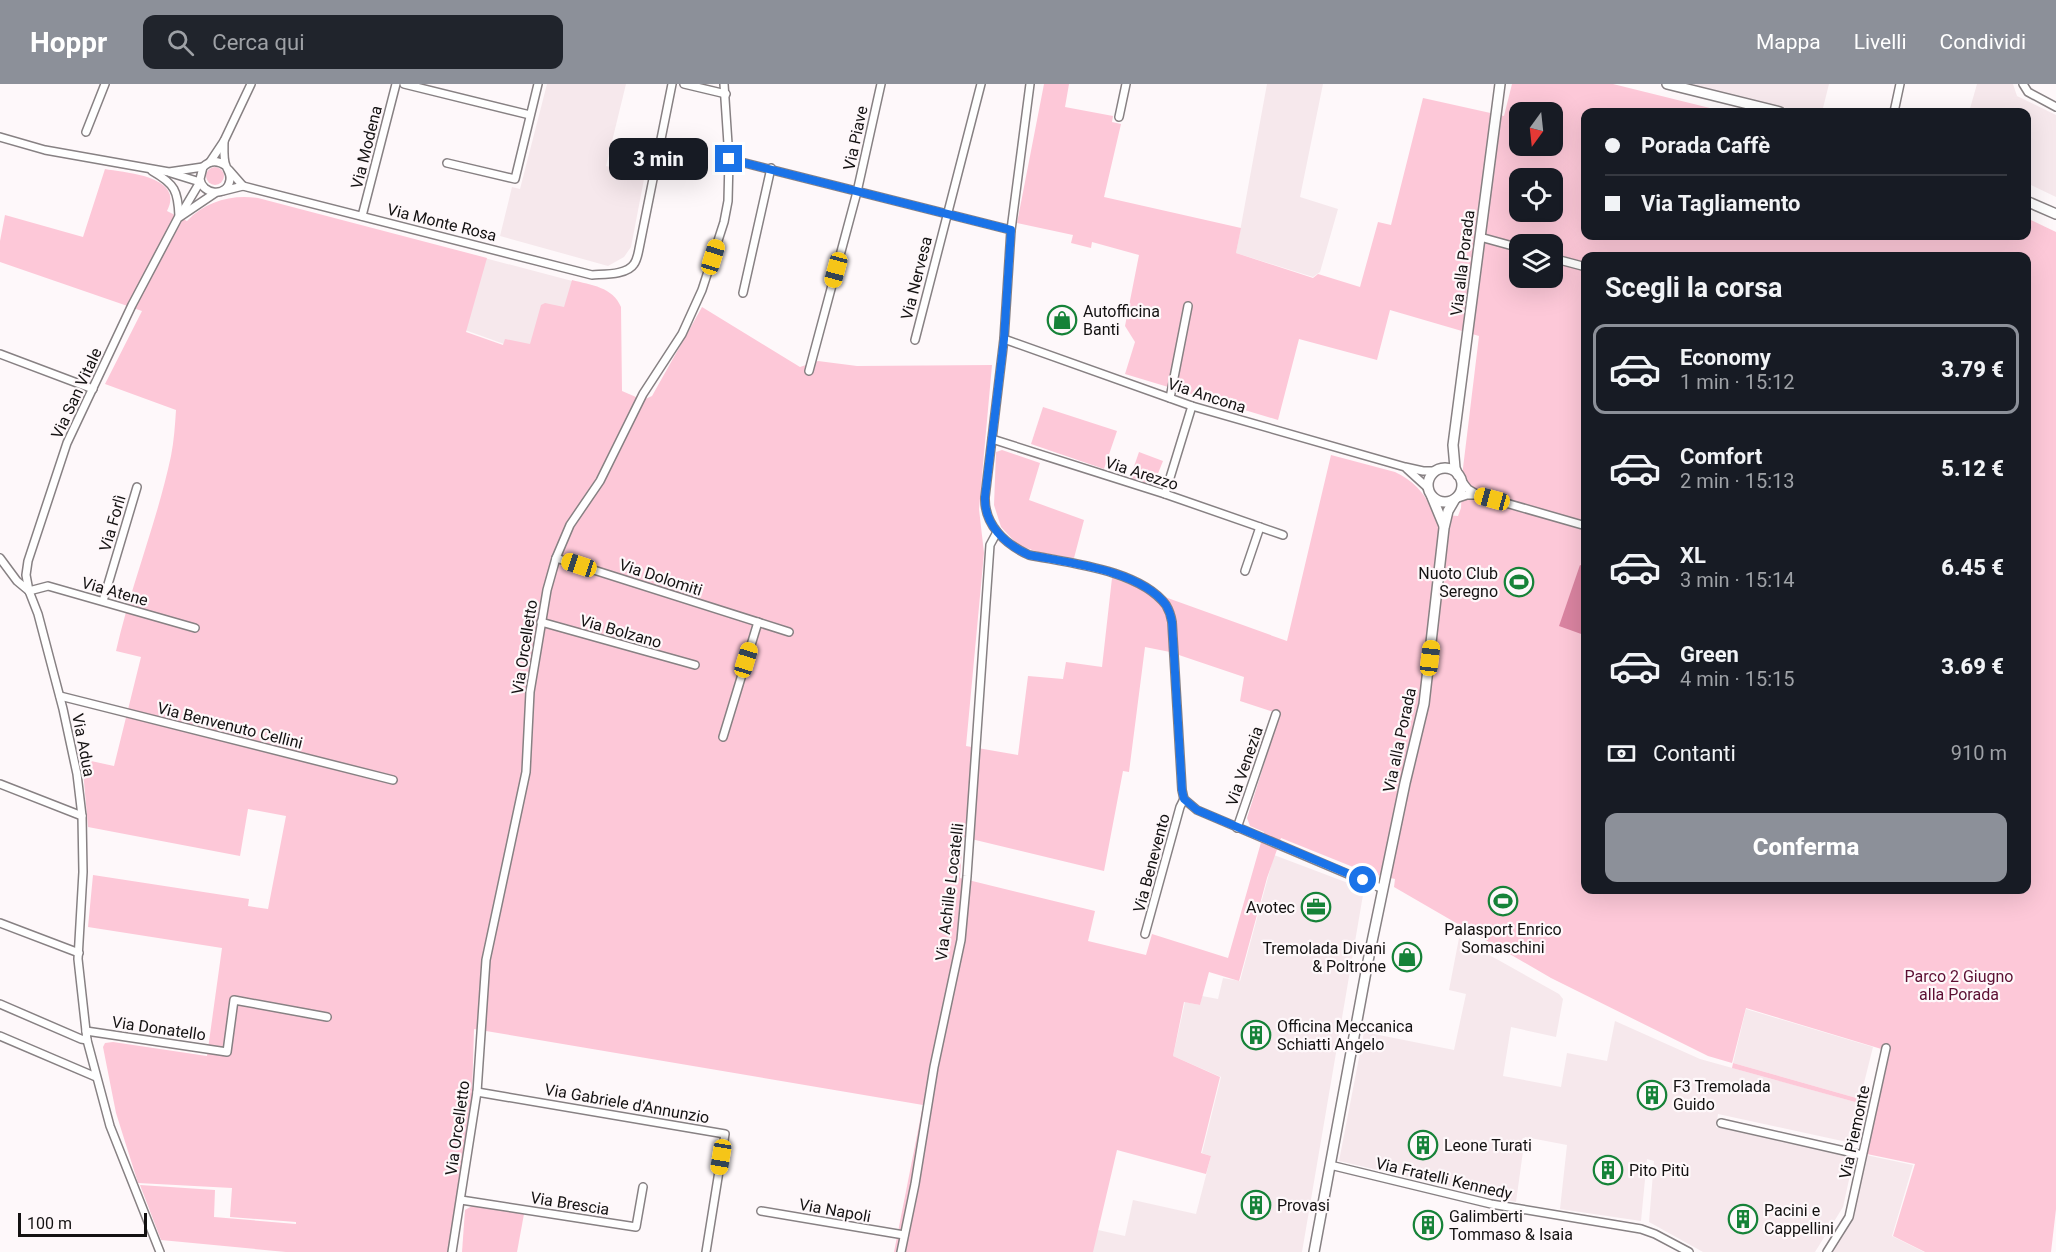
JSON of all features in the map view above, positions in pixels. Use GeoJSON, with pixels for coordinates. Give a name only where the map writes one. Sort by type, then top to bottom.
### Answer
{"type":"FeatureCollection","features":[{"type":"Feature","properties":{"kind":"street"},"geometry":{"type":"LineString","coordinates":[[87,132],[105,84]]}},
{"type":"Feature","properties":{"kind":"street"},"geometry":{"type":"LineString","coordinates":[[224,141],[230,182],[219,192],[204,189],[200,182],[200,175],[224,141],[251,84]]}},
{"type":"Feature","properties":{"kind":"street","name":"Via Modena"},"geometry":{"type":"LineString","coordinates":[[362,216],[396,84]]}},
{"type":"Feature","properties":{"kind":"street"},"geometry":{"type":"LineString","coordinates":[[404,84],[530,115]]}},
{"type":"Feature","properties":{"kind":"street"},"geometry":{"type":"LineString","coordinates":[[447,163],[515,180],[538,84]]}},
{"type":"Feature","properties":{"kind":"street","name":"Via Monte Rosa"},"geometry":{"type":"LineString","coordinates":[[219,192],[243,186],[592,275],[628,270],[634,265],[639,249],[672,84]]}},
{"type":"Feature","properties":{"kind":"street"},"geometry":{"type":"LineString","coordinates":[[684,84],[726,94]]}},
{"type":"Feature","properties":{"kind":"street","name":"Via Orcelletto"},"geometry":{"type":"LineString","coordinates":[[452,1252],[477,1092],[486,960],[526,772],[530,692],[547,590],[556,558],[570,525],[600,481],[643,394],[690,319],[702,290],[724,222],[729,190],[724,84]]}},
{"type":"Feature","properties":{"kind":"street","name":"Via Piave"},"geometry":{"type":"LineString","coordinates":[[809,371],[857,192],[881,84]]}},
{"type":"Feature","properties":{"kind":"street","name":"Via Nervesa"},"geometry":{"type":"LineString","coordinates":[[915,340],[981,84]]}},
{"type":"Feature","properties":{"kind":"street"},"geometry":{"type":"LineString","coordinates":[[1030,84],[1011,230],[1004,339],[984,508],[997,532],[1007,543],[1029,555],[1129,578],[1166,605],[1172,622],[1184,799],[1197,810],[1237,828],[1384,886]]}},
{"type":"Feature","properties":{"kind":"street"},"geometry":{"type":"LineString","coordinates":[[1119,117],[1126,84]]}},
{"type":"Feature","properties":{"kind":"street"},"geometry":{"type":"LineString","coordinates":[[1666,84],[1764,108]]}},
{"type":"Feature","properties":{"kind":"street"},"geometry":{"type":"LineString","coordinates":[[1895,108],[1900,84]]}},
{"type":"Feature","properties":{"kind":"street","name":"Via alla Porada"},"geometry":{"type":"LineString","coordinates":[[1459,478],[1455,468],[1453,445],[1499,85]]}},
{"type":"Feature","properties":{"kind":"street"},"geometry":{"type":"LineString","coordinates":[[2023,86],[2034,96],[2056,106]]}},
{"type":"Feature","properties":{"kind":"street"},"geometry":{"type":"LineString","coordinates":[[0,137],[45,150],[169,172],[200,182]]}},
{"type":"Feature","properties":{"kind":"street"},"geometry":{"type":"LineString","coordinates":[[729,159],[1011,230]]}},
{"type":"Feature","properties":{"kind":"street"},"geometry":{"type":"LineString","coordinates":[[169,172],[221,163],[243,186]]}},
{"type":"Feature","properties":{"kind":"street"},"geometry":{"type":"LineString","coordinates":[[144,167],[172,185],[177,193],[179,216]]}},
{"type":"Feature","properties":{"kind":"street"},"geometry":{"type":"LineString","coordinates":[[743,293],[771,168]]}},
{"type":"Feature","properties":{"kind":"street","name":"Via San Vitale"},"geometry":{"type":"LineString","coordinates":[[28,591],[27,561],[61,458],[132,305],[179,216],[200,182]]}},
{"type":"Feature","properties":{"kind":"street","name":"Via San Vitale"},"geometry":{"type":"LineString","coordinates":[[179,216],[219,192]]}},
{"type":"Feature","properties":{"kind":"street"},"geometry":{"type":"LineString","coordinates":[[2031,203],[2056,214]]}},
{"type":"Feature","properties":{"kind":"street"},"geometry":{"type":"LineString","coordinates":[[1480,237],[1509,245]]}},
{"type":"Feature","properties":{"kind":"street"},"geometry":{"type":"LineString","coordinates":[[1563,261],[1581,266]]}},
{"type":"Feature","properties":{"kind":"street"},"geometry":{"type":"LineString","coordinates":[[1170,398],[1188,306]]}},
{"type":"Feature","properties":{"kind":"street","name":"Via Ancona"},"geometry":{"type":"LineString","coordinates":[[1004,339],[1192,406],[1405,467],[1423,471],[1439,470]]}},
{"type":"Feature","properties":{"kind":"street"},"geometry":{"type":"LineString","coordinates":[[0,354],[93,388]]}},
{"type":"Feature","properties":{"kind":"street"},"geometry":{"type":"LineString","coordinates":[[1165,494],[1192,406]]}},
{"type":"Feature","properties":{"kind":"street","name":"Via Arezzo"},"geometry":{"type":"LineString","coordinates":[[992,439],[1165,494],[1283,535]]}},
{"type":"Feature","properties":{"kind":"street","name":"Via alla Porada"},"geometry":{"type":"LineString","coordinates":[[1439,470],[1453,445]]}},
{"type":"Feature","properties":{"kind":"street","name":"Via Ancona"},"geometry":{"type":"LineString","coordinates":[[1405,467],[1430,493]]}},
{"type":"Feature","properties":{"kind":"street"},"geometry":{"type":"LineString","coordinates":[[1478,495],[1467,495],[1443,502],[1430,493],[1430,477],[1439,470],[1450,470],[1468,489],[1478,495],[1581,525]]}},
{"type":"Feature","properties":{"kind":"street"},"geometry":{"type":"LineString","coordinates":[[1455,499],[1461,490],[1459,478]]}},
{"type":"Feature","properties":{"kind":"street","name":"Via Forlì"},"geometry":{"type":"LineString","coordinates":[[103,601],[137,487]]}},
{"type":"Feature","properties":{"kind":"street","name":"Via alla Porada"},"geometry":{"type":"LineString","coordinates":[[1430,493],[1444,528]]}},
{"type":"Feature","properties":{"kind":"street","name":"Via alla Porada"},"geometry":{"type":"LineString","coordinates":[[1314,1252],[1384,886],[1424,704],[1444,528],[1448,511],[1455,499]]}},
{"type":"Feature","properties":{"kind":"street"},"geometry":{"type":"LineString","coordinates":[[1245,571],[1260,527]]}},
{"type":"Feature","properties":{"kind":"street","name":"Via Achille Locatelli"},"geometry":{"type":"LineString","coordinates":[[901,1252],[915,1184],[934,1067],[961,940],[990,545],[997,532]]}},
{"type":"Feature","properties":{"kind":"street","name":"Via Adua"},"geometry":{"type":"LineString","coordinates":[[0,558],[17,581],[28,591],[38,614],[60,696],[77,774],[82,816],[83,872],[79,953],[87,1040],[110,1126],[160,1252]]}},
{"type":"Feature","properties":{"kind":"street","name":"Via Dolomiti"},"geometry":{"type":"LineString","coordinates":[[556,558],[789,632]]}},
{"type":"Feature","properties":{"kind":"street","name":"Via Atene"},"geometry":{"type":"LineString","coordinates":[[28,591],[48,586],[195,628]]}},
{"type":"Feature","properties":{"kind":"street","name":"Via Bolzano"},"geometry":{"type":"LineString","coordinates":[[541,622],[695,665]]}},
{"type":"Feature","properties":{"kind":"street"},"geometry":{"type":"LineString","coordinates":[[723,737],[758,622]]}},
{"type":"Feature","properties":{"kind":"street","name":"Via Benvenuto Cellini"},"geometry":{"type":"LineString","coordinates":[[60,696],[393,780]]}},
{"type":"Feature","properties":{"kind":"street","name":"Via Venezia"},"geometry":{"type":"LineString","coordinates":[[1237,828],[1276,714]]}},
{"type":"Feature","properties":{"kind":"street"},"geometry":{"type":"LineString","coordinates":[[0,784],[82,816]]}},
{"type":"Feature","properties":{"kind":"street","name":"Via Benevento"},"geometry":{"type":"LineString","coordinates":[[1145,934],[1184,799]]}},
{"type":"Feature","properties":{"kind":"street"},"geometry":{"type":"LineString","coordinates":[[0,923],[79,953]]}},
{"type":"Feature","properties":{"kind":"street","name":"Via Donatello"},"geometry":{"type":"LineString","coordinates":[[86,1031],[227,1052],[234,1000],[327,1017]]}},
{"type":"Feature","properties":{"kind":"street"},"geometry":{"type":"LineString","coordinates":[[0,1004],[87,1040]]}},
{"type":"Feature","properties":{"kind":"street"},"geometry":{"type":"LineString","coordinates":[[0,1036],[96,1077]]}},
{"type":"Feature","properties":{"kind":"street","name":"Via Piemonte"},"geometry":{"type":"LineString","coordinates":[[1827,1252],[1850,1217],[1886,1048]]}},
{"type":"Feature","properties":{"kind":"street","name":"Via Gabriele d'Annunzio"},"geometry":{"type":"LineString","coordinates":[[477,1092],[725,1134],[706,1252]]}},
{"type":"Feature","properties":{"kind":"street"},"geometry":{"type":"LineString","coordinates":[[1720,1123],[1862,1155]]}},
{"type":"Feature","properties":{"kind":"street","name":"Via Fratelli Kennedy"},"geometry":{"type":"LineString","coordinates":[[1330,1165],[1491,1204],[1641,1229],[1689,1252]]}},
{"type":"Feature","properties":{"kind":"street","name":"Via Brescia"},"geometry":{"type":"LineString","coordinates":[[461,1200],[636,1227],[643,1187]]}},
{"type":"Feature","properties":{"kind":"street","name":"Via Napoli"},"geometry":{"type":"LineString","coordinates":[[761,1211],[904,1235]]}},
{"type":"Feature","properties":{"kind":"shaded area"},"geometry":{"type":"Polygon","coordinates":[[[547,84],[626,84],[606,166],[645,174],[631,247],[624,257],[608,266],[500,236],[512,187],[520,189],[547,84]]]}},
{"type":"Feature","properties":{"kind":"shaded area"},"geometry":{"type":"Polygon","coordinates":[[[1267,84],[1323,84],[1300,197],[1338,209],[1320,272],[1313,277],[1236,253],[1267,84]]]}},
{"type":"Feature","properties":{"kind":"shaded area"},"geometry":{"type":"Polygon","coordinates":[[[1694,84],[1829,84],[1823,108],[1777,108],[1693,88],[1694,84]]]}},
{"type":"Feature","properties":{"kind":"shaded area"},"geometry":{"type":"Polygon","coordinates":[[[1977,84],[2013,84],[2017,96],[2056,115],[2056,197],[2031,185],[2031,108],[1970,108],[1977,84]]]}},
{"type":"Feature","properties":{"kind":"shaded area"},"geometry":{"type":"Polygon","coordinates":[[[443,247],[576,282],[549,354],[507,340],[504,344],[465,330],[440,257],[443,247]]]}},
{"type":"Feature","properties":{"kind":"shaded area"},"geometry":{"type":"Polygon","coordinates":[[[1580,565],[1581,634],[1559,626],[1580,565]]]}},
{"type":"Feature","properties":{"kind":"shaded area"},"geometry":{"type":"Polygon","coordinates":[[[1274,855],[1364,889],[1302,1252],[1065,1252],[1071,1224],[1125,1236],[1133,1200],[1196,1214],[1211,1156],[1202,1153],[1221,1077],[1173,1056],[1185,1002],[1200,1005],[1202,996],[1218,999],[1223,978],[1240,981],[1274,855]]]}},
{"type":"Feature","properties":{"kind":"shaded area"},"geometry":{"type":"Polygon","coordinates":[[[1459,938],[1559,994],[1563,999],[1556,1037],[1511,1027],[1503,1076],[1561,1087],[1567,1053],[1607,1061],[1615,1021],[1700,1059],[1866,1105],[1856,1144],[1718,1114],[1716,1127],[1854,1157],[1843,1207],[1815,1252],[1703,1252],[1649,1222],[1654,1161],[1647,1159],[1641,1221],[1560,1209],[1567,1145],[1525,1137],[1516,1202],[1339,1161],[1364,1032],[1454,1050],[1466,994],[1449,990],[1459,938]]]}},
{"type":"Feature","properties":{"kind":"shaded area"},"geometry":{"type":"Polygon","coordinates":[[[1746,1009],[1873,1047],[1860,1099],[1733,1063],[1746,1009]]]}},
{"type":"Feature","properties":{"kind":"shaded area"},"geometry":{"type":"Polygon","coordinates":[[[1866,1155],[1913,1165],[1892,1236],[1924,1252],[1831,1252],[1853,1214],[1866,1155]]]}},
{"type":"Feature","properties":{"kind":"green space","name":"Parco 2 Giugno alla Porada"},"geometry":{"type":"Polygon","coordinates":[[[1044,84],[1069,84],[1065,107],[1113,116],[1112,122],[1121,124],[1104,197],[1241,228],[1236,253],[1313,278],[1318,274],[1360,287],[1378,222],[1391,225],[1423,98],[1504,116],[1512,84],[1613,84],[1710,108],[1581,108],[1581,240],[2031,240],[2031,220],[2056,232],[2056,1209],[2051,1252],[1925,1252],[1893,1236],[1915,1164],[1867,1154],[1888,1051],[1746,1008],[1732,1063],[1708,1056],[1551,978],[1394,887],[1395,879],[1368,873],[1281,838],[1267,878],[1239,981],[1209,972],[1200,1005],[1184,1002],[1173,1056],[1220,1077],[1201,1153],[1211,1156],[1206,1174],[1117,1150],[1093,1252],[894,1252],[923,1105],[474,1029],[472,1095],[449,1252],[286,1252],[161,1240],[140,1185],[215,1190],[214,1217],[296,1224],[296,1222],[230,1217],[232,1188],[138,1183],[116,1113],[103,1047],[105,1043],[113,1042],[207,1056],[222,948],[88,927],[93,875],[249,899],[248,906],[268,909],[286,816],[248,809],[240,856],[88,827],[82,759],[114,766],[141,657],[116,651],[165,481],[172,450],[176,410],[105,384],[142,311],[0,262],[0,241],[5,215],[83,237],[105,169],[151,178],[161,183],[168,190],[170,199],[167,211],[187,221],[202,208],[220,200],[239,197],[258,198],[487,258],[466,332],[503,345],[505,339],[530,344],[541,305],[545,303],[564,307],[572,280],[594,285],[613,295],[621,307],[622,391],[643,400],[652,396],[702,307],[800,367],[818,361],[857,366],[992,365],[979,509],[984,553],[966,746],[1018,755],[1028,676],[1063,679],[1066,662],[1102,667],[1112,578],[1287,641],[1331,455],[1395,472],[1419,489],[1434,514],[1458,516],[1461,508],[1463,468],[1479,336],[1390,310],[1377,360],[1299,339],[1278,420],[1125,374],[1135,342],[1125,326],[1139,255],[1092,242],[1091,248],[1071,243],[1073,235],[1017,223],[1044,84]],[[1145,647],[1129,772],[1123,771],[1104,871],[963,837],[960,878],[1095,911],[1088,941],[1146,955],[1152,934],[1228,958],[1264,832],[1250,826],[1247,818],[1280,714],[1240,701],[1244,677],[1170,652],[1145,647]]]}},
{"type":"Feature","properties":{"kind":"green space"},"geometry":{"type":"Polygon","coordinates":[[[215,167],[221,170],[224,176],[221,182],[215,185],[209,182],[206,176],[209,170],[215,167]]]}},
{"type":"Feature","properties":{"kind":"green space"},"geometry":{"type":"Polygon","coordinates":[[[1043,407],[1117,431],[1104,469],[1031,444],[1043,407]]]}},
{"type":"Feature","properties":{"kind":"green space"},"geometry":{"type":"Polygon","coordinates":[[[1002,450],[1040,463],[1029,500],[1084,520],[1074,558],[1038,552],[1018,545],[1001,527],[994,505],[996,452],[1002,450]]]}},
{"type":"Feature","properties":{"kind":"green space"},"geometry":{"type":"Polygon","coordinates":[[[1139,452],[1163,461],[1155,481],[1149,484],[1130,478],[1139,452]]]}},
{"type":"Feature","properties":{"kind":"green space"},"geometry":{"type":"Polygon","coordinates":[[[1733,1063],[1867,1101],[1866,1105],[1732,1068],[1733,1063]]]}},
{"type":"Feature","properties":{"kind":"green space"},"geometry":{"type":"Polygon","coordinates":[[[472,1206],[524,1214],[517,1252],[462,1252],[465,1210],[472,1206]]]}},
{"type":"Feature","properties":{"kind":"place","name":"Autofficina Banti"},"geometry":{"type":"Point","coordinates":[1062,320]}},
{"type":"Feature","properties":{"kind":"place","name":"Nuoto Club Seregno"},"geometry":{"type":"Point","coordinates":[1519,582]}},
{"type":"Feature","properties":{"kind":"place","name":"Palasport Enrico Somaschini"},"geometry":{"type":"Point","coordinates":[1503,901]}},
{"type":"Feature","properties":{"kind":"place","name":"Avotec"},"geometry":{"type":"Point","coordinates":[1316,907]}},
{"type":"Feature","properties":{"kind":"place","name":"Tremolada Divani & Poltrone"},"geometry":{"type":"Point","coordinates":[1407,957]}},
{"type":"Feature","properties":{"kind":"place","name":"Officina Meccanica Schiatti Angelo"},"geometry":{"type":"Point","coordinates":[1256,1035]}},
{"type":"Feature","properties":{"kind":"place","name":"F3 Tremolada Guido"},"geometry":{"type":"Point","coordinates":[1652,1095]}},
{"type":"Feature","properties":{"kind":"place","name":"Leone Turati"},"geometry":{"type":"Point","coordinates":[1423,1145]}},
{"type":"Feature","properties":{"kind":"place","name":"Pito Pitù"},"geometry":{"type":"Point","coordinates":[1608,1170]}},
{"type":"Feature","properties":{"kind":"place","name":"Provasi"},"geometry":{"type":"Point","coordinates":[1256,1205]}},
{"type":"Feature","properties":{"kind":"place","name":"Pacini e Cappellini"},"geometry":{"type":"Point","coordinates":[1743,1219]}},
{"type":"Feature","properties":{"kind":"place","name":"Galimberti Tommaso & Isaia"},"geometry":{"type":"Point","coordinates":[1428,1225]}},
{"type":"Feature","properties":{"kind":"route"},"geometry":{"type":"LineString","coordinates":[[729,159],[1011,230],[1004,339],[984,508],[991,524],[1007,543],[1017,550],[1029,555],[1129,578],[1166,605],[1172,622],[1182,790],[1184,799],[1190,805],[1237,828],[1363,880]]}}]}
